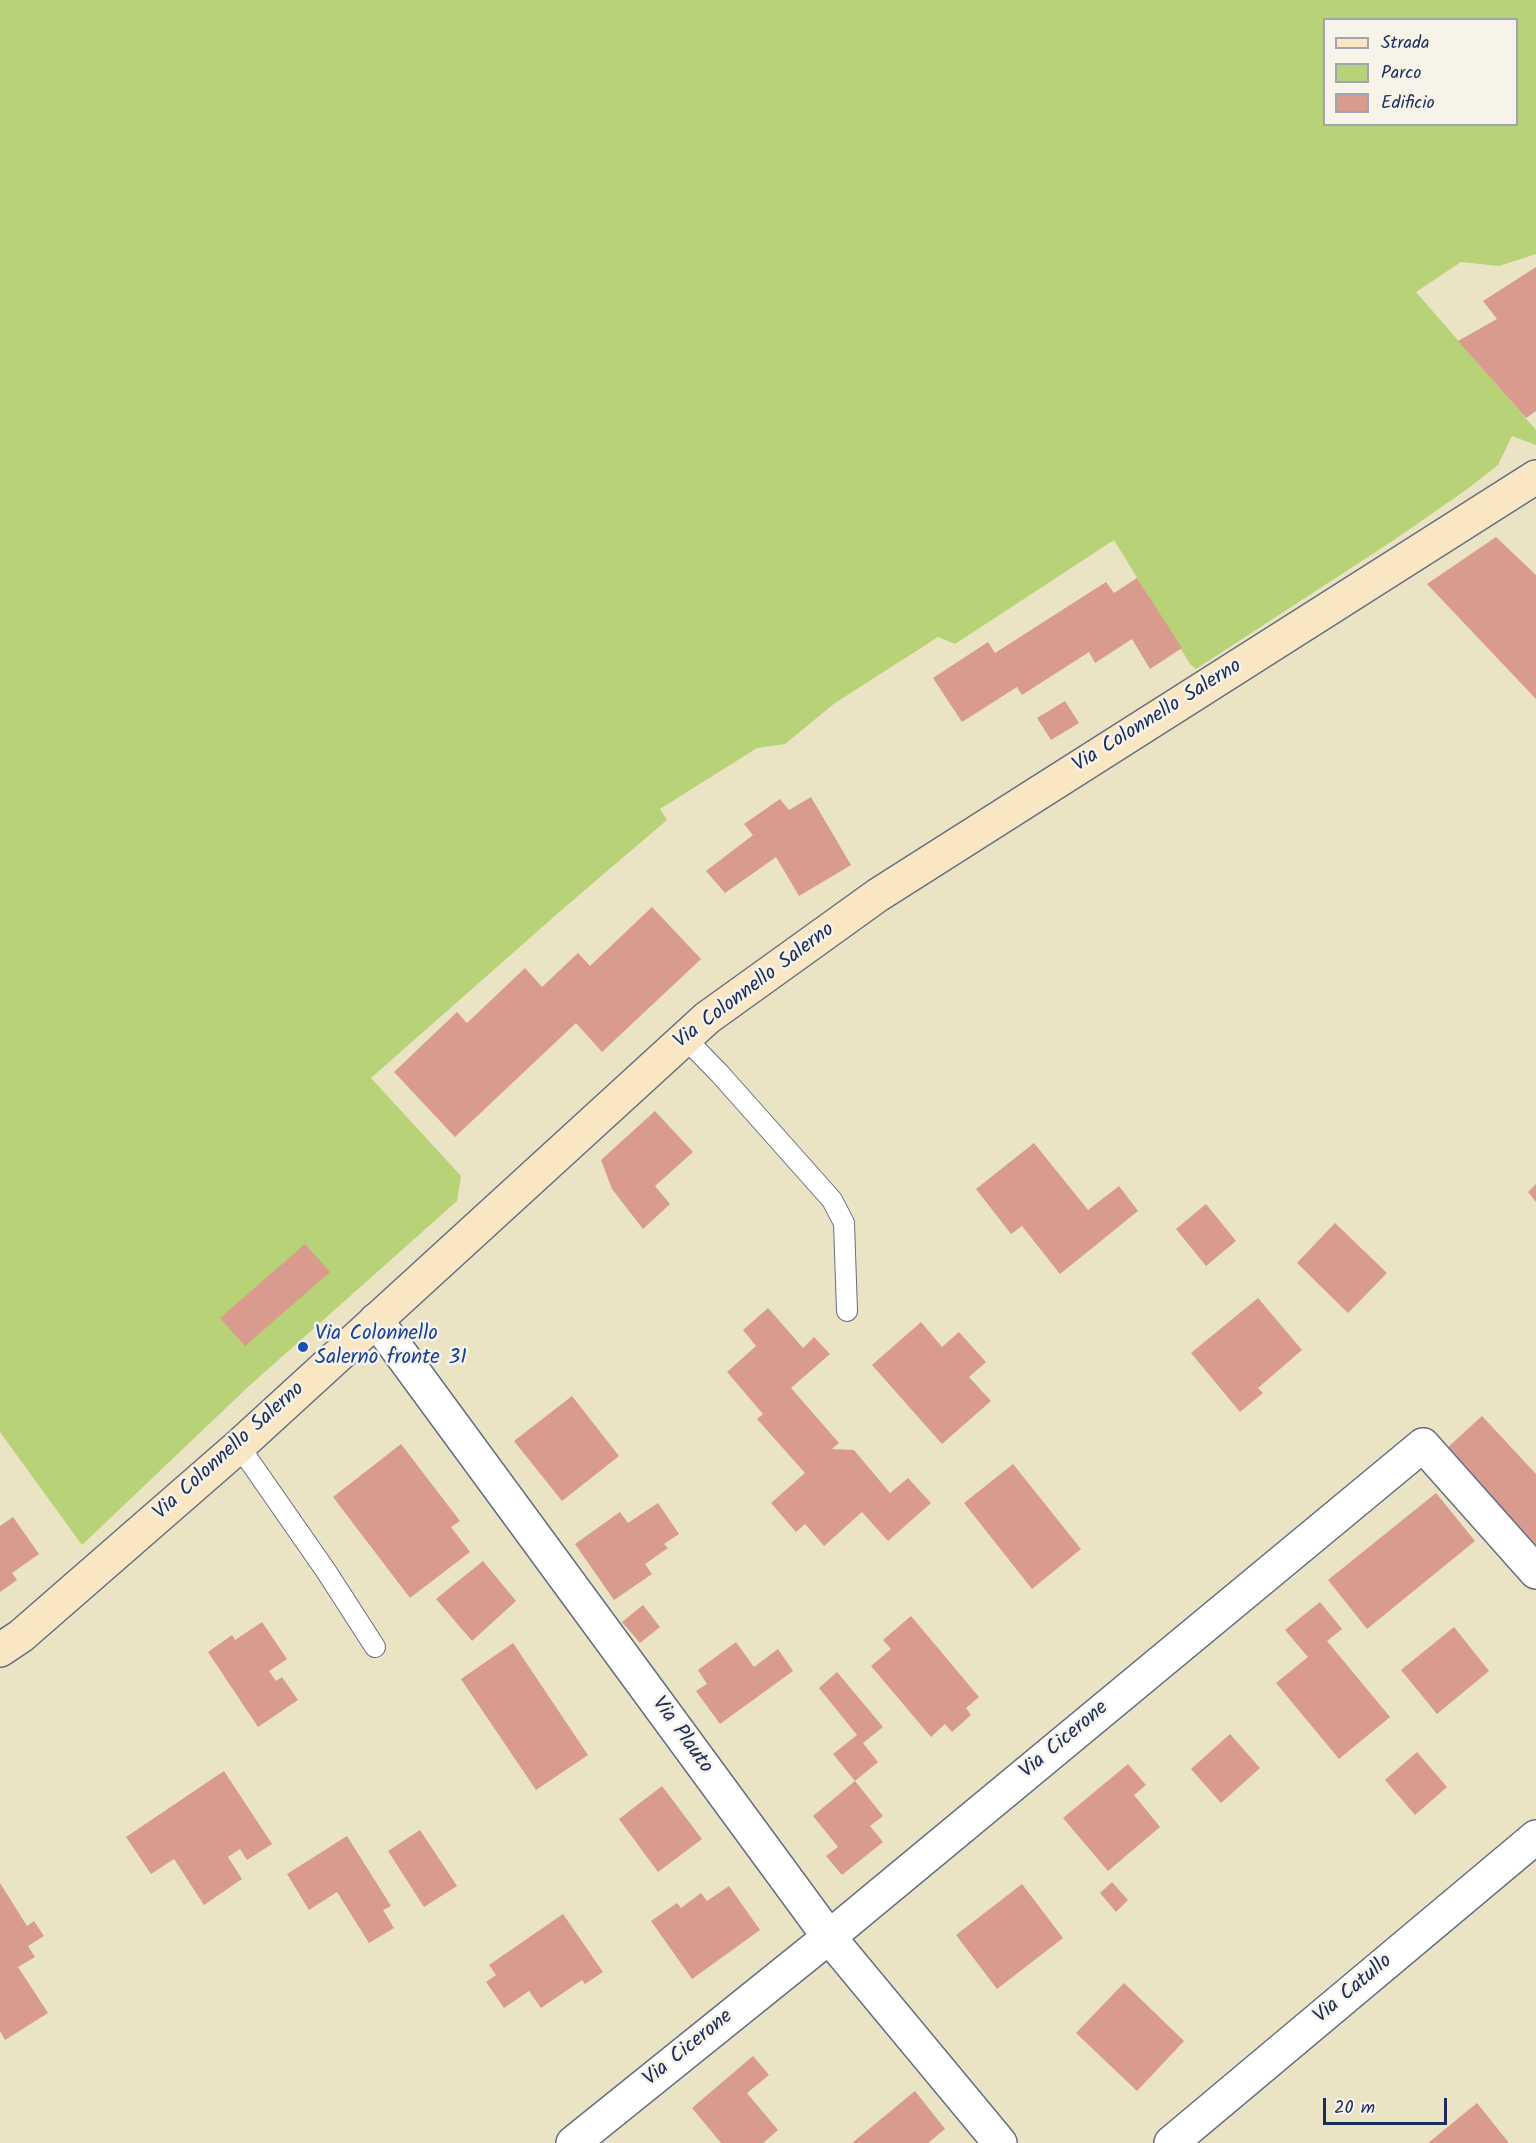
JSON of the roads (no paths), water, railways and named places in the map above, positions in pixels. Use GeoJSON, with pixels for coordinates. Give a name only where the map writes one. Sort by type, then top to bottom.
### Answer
{"type":"FeatureCollection","features":[{"type":"Feature","properties":{"kind":"main road","name":"Via Colonnello Salerno"},"geometry":{"type":"LineString","coordinates":[[0,1650],[21,1636],[239,1446],[707,1018],[878,895],[1536,477]]}},
{"type":"Feature","properties":{"kind":"street","name":"Via Plauto"},"geometry":{"type":"LineString","coordinates":[[376,1320],[829,1937],[1000,2143]]}},
{"type":"Feature","properties":{"kind":"street","name":"Via Cicerone"},"geometry":{"type":"LineString","coordinates":[[573,2143],[829,1937],[1423,1445],[1536,1572]]}},
{"type":"Feature","properties":{"kind":"street","name":"Via Catullo"},"geometry":{"type":"LineString","coordinates":[[1171,2143],[1536,1836]]}},
{"type":"Feature","properties":{"kind":"lane"},"geometry":{"type":"LineString","coordinates":[[685,1038],[832,1200],[844,1223],[848,1311]]}},
{"type":"Feature","properties":{"kind":"lane"},"geometry":{"type":"LineString","coordinates":[[239,1446],[326,1571],[375,1647]]}},
{"type":"Feature","properties":{"kind":"place","name":"Via Colonnello Salerno fronte 31"},"geometry":{"type":"Point","coordinates":[303,1347]}}]}
